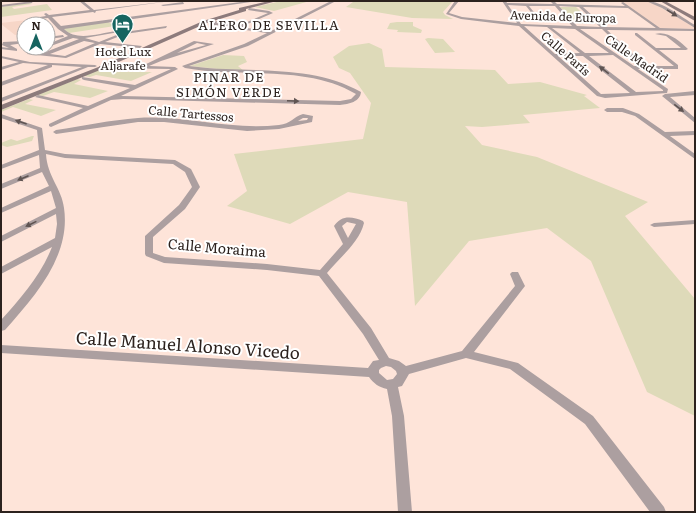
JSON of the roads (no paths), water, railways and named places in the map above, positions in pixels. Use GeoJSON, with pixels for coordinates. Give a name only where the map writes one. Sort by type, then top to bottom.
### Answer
{"type":"FeatureCollection","features":[{"type":"Feature","properties":{"kind":"street"},"geometry":{"type":"LineString","coordinates":[[82,1],[98,14],[184,3]]}},
{"type":"Feature","properties":{"kind":"street"},"geometry":{"type":"LineString","coordinates":[[42,16],[169,1]]}},
{"type":"Feature","properties":{"kind":"street"},"geometry":{"type":"LineString","coordinates":[[175,1],[189,4]]}},
{"type":"Feature","properties":{"kind":"street"},"geometry":{"type":"LineString","coordinates":[[94,18],[220,1]]}},
{"type":"Feature","properties":{"kind":"street"},"geometry":{"type":"LineString","coordinates":[[60,28],[255,1],[266,3]]}},
{"type":"Feature","properties":{"kind":"street"},"geometry":{"type":"LineString","coordinates":[[1,104],[99,66],[140,47],[203,22],[275,1]]}},
{"type":"Feature","properties":{"kind":"street"},"geometry":{"type":"LineString","coordinates":[[184,67],[239,48],[335,1]]}},
{"type":"Feature","properties":{"kind":"street","name":"Avenida de Europa"},"geometry":{"type":"LineString","coordinates":[[457,1],[447,13],[451,16],[468,20],[549,27],[574,26]]}},
{"type":"Feature","properties":{"kind":"street","name":"Avenida de Europa"},"geometry":{"type":"LineString","coordinates":[[461,1],[452,13],[457,17],[519,25],[695,29]]}},
{"type":"Feature","properties":{"kind":"street","name":"Calle Madrid"},"geometry":{"type":"LineString","coordinates":[[552,1],[574,26],[666,90],[665,92],[635,94]]}},
{"type":"Feature","properties":{"kind":"street"},"geometry":{"type":"LineString","coordinates":[[575,1],[644,67]]}},
{"type":"Feature","properties":{"kind":"street"},"geometry":{"type":"LineString","coordinates":[[620,1],[658,28]]}},
{"type":"Feature","properties":{"kind":"street"},"geometry":{"type":"LineString","coordinates":[[648,1],[663,7],[695,29]]}},
{"type":"Feature","properties":{"kind":"street"},"geometry":{"type":"LineString","coordinates":[[662,1],[695,19]]}},
{"type":"Feature","properties":{"kind":"street"},"geometry":{"type":"LineString","coordinates":[[669,1],[695,14]]}},
{"type":"Feature","properties":{"kind":"street"},"geometry":{"type":"LineString","coordinates":[[1,6],[33,2]]}},
{"type":"Feature","properties":{"kind":"street"},"geometry":{"type":"LineString","coordinates":[[506,3],[527,5],[628,7]]}},
{"type":"Feature","properties":{"kind":"street","name":"Calle París"},"geometry":{"type":"LineString","coordinates":[[506,3],[519,25],[599,95],[635,94]]}},
{"type":"Feature","properties":{"kind":"street"},"geometry":{"type":"LineString","coordinates":[[194,4],[226,10],[245,9],[271,13],[240,26]]}},
{"type":"Feature","properties":{"kind":"street"},"geometry":{"type":"LineString","coordinates":[[81,7],[95,5]]}},
{"type":"Feature","properties":{"kind":"street"},"geometry":{"type":"LineString","coordinates":[[527,5],[539,21]]}},
{"type":"Feature","properties":{"kind":"street"},"geometry":{"type":"LineString","coordinates":[[1,108],[200,24],[245,9]]}},
{"type":"Feature","properties":{"kind":"street"},"geometry":{"type":"LineString","coordinates":[[102,17],[122,32]]}},
{"type":"Feature","properties":{"kind":"street"},"geometry":{"type":"LineString","coordinates":[[56,23],[63,22]]}},
{"type":"Feature","properties":{"kind":"street"},"geometry":{"type":"LineString","coordinates":[[216,22],[210,24],[240,26],[246,29],[271,32]]}},
{"type":"Feature","properties":{"kind":"street"},"geometry":{"type":"LineString","coordinates":[[56,49],[81,38],[166,27],[156,23]]}},
{"type":"Feature","properties":{"kind":"street"},"geometry":{"type":"LineString","coordinates":[[56,24],[69,35],[98,43],[140,47]]}},
{"type":"Feature","properties":{"kind":"street"},"geometry":{"type":"LineString","coordinates":[[549,27],[635,94]]}},
{"type":"Feature","properties":{"kind":"street","name":"Avenida de Europa"},"geometry":{"type":"LineString","coordinates":[[603,27],[695,29]]}},
{"type":"Feature","properties":{"kind":"street"},"geometry":{"type":"LineString","coordinates":[[56,37],[80,32]]}},
{"type":"Feature","properties":{"kind":"street"},"geometry":{"type":"LineString","coordinates":[[56,56],[66,57],[122,32]]}},
{"type":"Feature","properties":{"kind":"street"},"geometry":{"type":"LineString","coordinates":[[610,33],[663,34],[667,35],[686,49],[656,49]]}},
{"type":"Feature","properties":{"kind":"street"},"geometry":{"type":"LineString","coordinates":[[633,67],[676,68],[676,66],[656,49],[636,34]]}},
{"type":"Feature","properties":{"kind":"street"},"geometry":{"type":"LineString","coordinates":[[56,42],[69,35]]}},
{"type":"Feature","properties":{"kind":"street"},"geometry":{"type":"LineString","coordinates":[[4,43],[16,42]]}},
{"type":"Feature","properties":{"kind":"street"},"geometry":{"type":"LineString","coordinates":[[144,67],[158,60],[196,42],[212,44],[158,60]]}},
{"type":"Feature","properties":{"kind":"street"},"geometry":{"type":"LineString","coordinates":[[1,48],[15,50],[4,43]]}},
{"type":"Feature","properties":{"kind":"street"},"geometry":{"type":"LineString","coordinates":[[554,55],[615,54],[629,52]]}},
{"type":"Feature","properties":{"kind":"street"},"geometry":{"type":"LineString","coordinates":[[615,54],[634,57]]}},
{"type":"Feature","properties":{"kind":"street"},"geometry":{"type":"LineString","coordinates":[[1,58],[21,63],[53,65],[184,67],[296,75],[334,82],[352,88],[359,93],[352,102],[340,103],[142,96],[107,100]]}},
{"type":"Feature","properties":{"kind":"street"},"geometry":{"type":"LineString","coordinates":[[1,69],[21,63]]}},
{"type":"Feature","properties":{"kind":"street"},"geometry":{"type":"LineString","coordinates":[[1,84],[53,65]]}},
{"type":"Feature","properties":{"kind":"street"},"geometry":{"type":"LineString","coordinates":[[1,100],[99,66]]}},
{"type":"Feature","properties":{"kind":"street"},"geometry":{"type":"LineString","coordinates":[[1,327],[25,300],[47,268],[58,240],[61,209],[57,194],[44,169],[42,148],[51,125],[176,68]]}},
{"type":"Feature","properties":{"kind":"street"},"geometry":{"type":"LineString","coordinates":[[84,78],[135,87]]}},
{"type":"Feature","properties":{"kind":"street"},"geometry":{"type":"LineString","coordinates":[[135,87],[133,92],[142,96]]}},
{"type":"Feature","properties":{"kind":"street"},"geometry":{"type":"LineString","coordinates":[[695,93],[665,96],[695,121]]}},
{"type":"Feature","properties":{"kind":"street"},"geometry":{"type":"LineString","coordinates":[[683,94],[689,98]]}},
{"type":"Feature","properties":{"kind":"street"},"geometry":{"type":"LineString","coordinates":[[38,97],[89,108]]}},
{"type":"Feature","properties":{"kind":"street"},"geometry":{"type":"LineString","coordinates":[[607,110],[623,110],[638,115],[695,157]]}},
{"type":"Feature","properties":{"kind":"street"},"geometry":{"type":"LineString","coordinates":[[1,116],[48,133],[63,128],[62,126],[75,114]]}},
{"type":"Feature","properties":{"kind":"street","name":"Calle Tartessos"},"geometry":{"type":"LineString","coordinates":[[48,133],[138,120],[158,120],[247,129],[271,128],[292,124]]}},
{"type":"Feature","properties":{"kind":"street","name":"Calle Tartessos"},"geometry":{"type":"LineString","coordinates":[[51,125],[88,128]]}},
{"type":"Feature","properties":{"kind":"street"},"geometry":{"type":"LineString","coordinates":[[665,134],[695,133]]}},
{"type":"Feature","properties":{"kind":"street"},"geometry":{"type":"LineString","coordinates":[[1,167],[32,154],[42,148]]}},
{"type":"Feature","properties":{"kind":"street","name":"Calle Moraima"},"geometry":{"type":"LineString","coordinates":[[42,148],[65,156],[175,162],[188,171],[196,187],[182,207],[149,236],[149,254],[164,260],[322,272]]}},
{"type":"Feature","properties":{"kind":"street"},"geometry":{"type":"LineString","coordinates":[[1,187],[44,169]]}},
{"type":"Feature","properties":{"kind":"street"},"geometry":{"type":"LineString","coordinates":[[1,211],[53,188]]}},
{"type":"Feature","properties":{"kind":"street"},"geometry":{"type":"LineString","coordinates":[[1,239],[61,209]]}},
{"type":"Feature","properties":{"kind":"street"},"geometry":{"type":"LineString","coordinates":[[654,225],[695,222]]}},
{"type":"Feature","properties":{"kind":"street"},"geometry":{"type":"LineString","coordinates":[[1,271],[58,240]]}},
{"type":"Feature","properties":{"kind":"street"},"geometry":{"type":"LineString","coordinates":[[347,244],[322,272],[367,331],[386,362]]}},
{"type":"Feature","properties":{"kind":"street"},"geometry":{"type":"LineString","coordinates":[[466,354],[520,286],[515,274]]}},
{"type":"Feature","properties":{"kind":"street","name":"Calle Manuel Alonso Vicedo"},"geometry":{"type":"LineString","coordinates":[[1,349],[372,373]]}},
{"type":"Feature","properties":{"kind":"street"},"geometry":{"type":"LineString","coordinates":[[403,371],[466,354],[514,366],[589,420],[659,512]]}},
{"type":"Feature","properties":{"kind":"street"},"geometry":{"type":"LineString","coordinates":[[386,362],[398,364],[403,371],[402,378],[399,382],[392,384],[380,383],[376,380],[372,373],[375,366],[386,362]]}},
{"type":"Feature","properties":{"kind":"street"},"geometry":{"type":"LineString","coordinates":[[392,384],[398,416],[405,512]]}},
{"type":"Feature","properties":{"kind":"place","name":"Hotel Lux Aljarafe"},"geometry":{"type":"Point","coordinates":[123,44]}},
{"type":"Feature","properties":{"kind":"district","name":"ALERO DE SEVILLA"},"geometry":{"type":"Point","coordinates":[269,24]}},
{"type":"Feature","properties":{"kind":"district","name":"PINAR DE SIMÓN VERDE"},"geometry":{"type":"Point","coordinates":[229,84]}}]}
